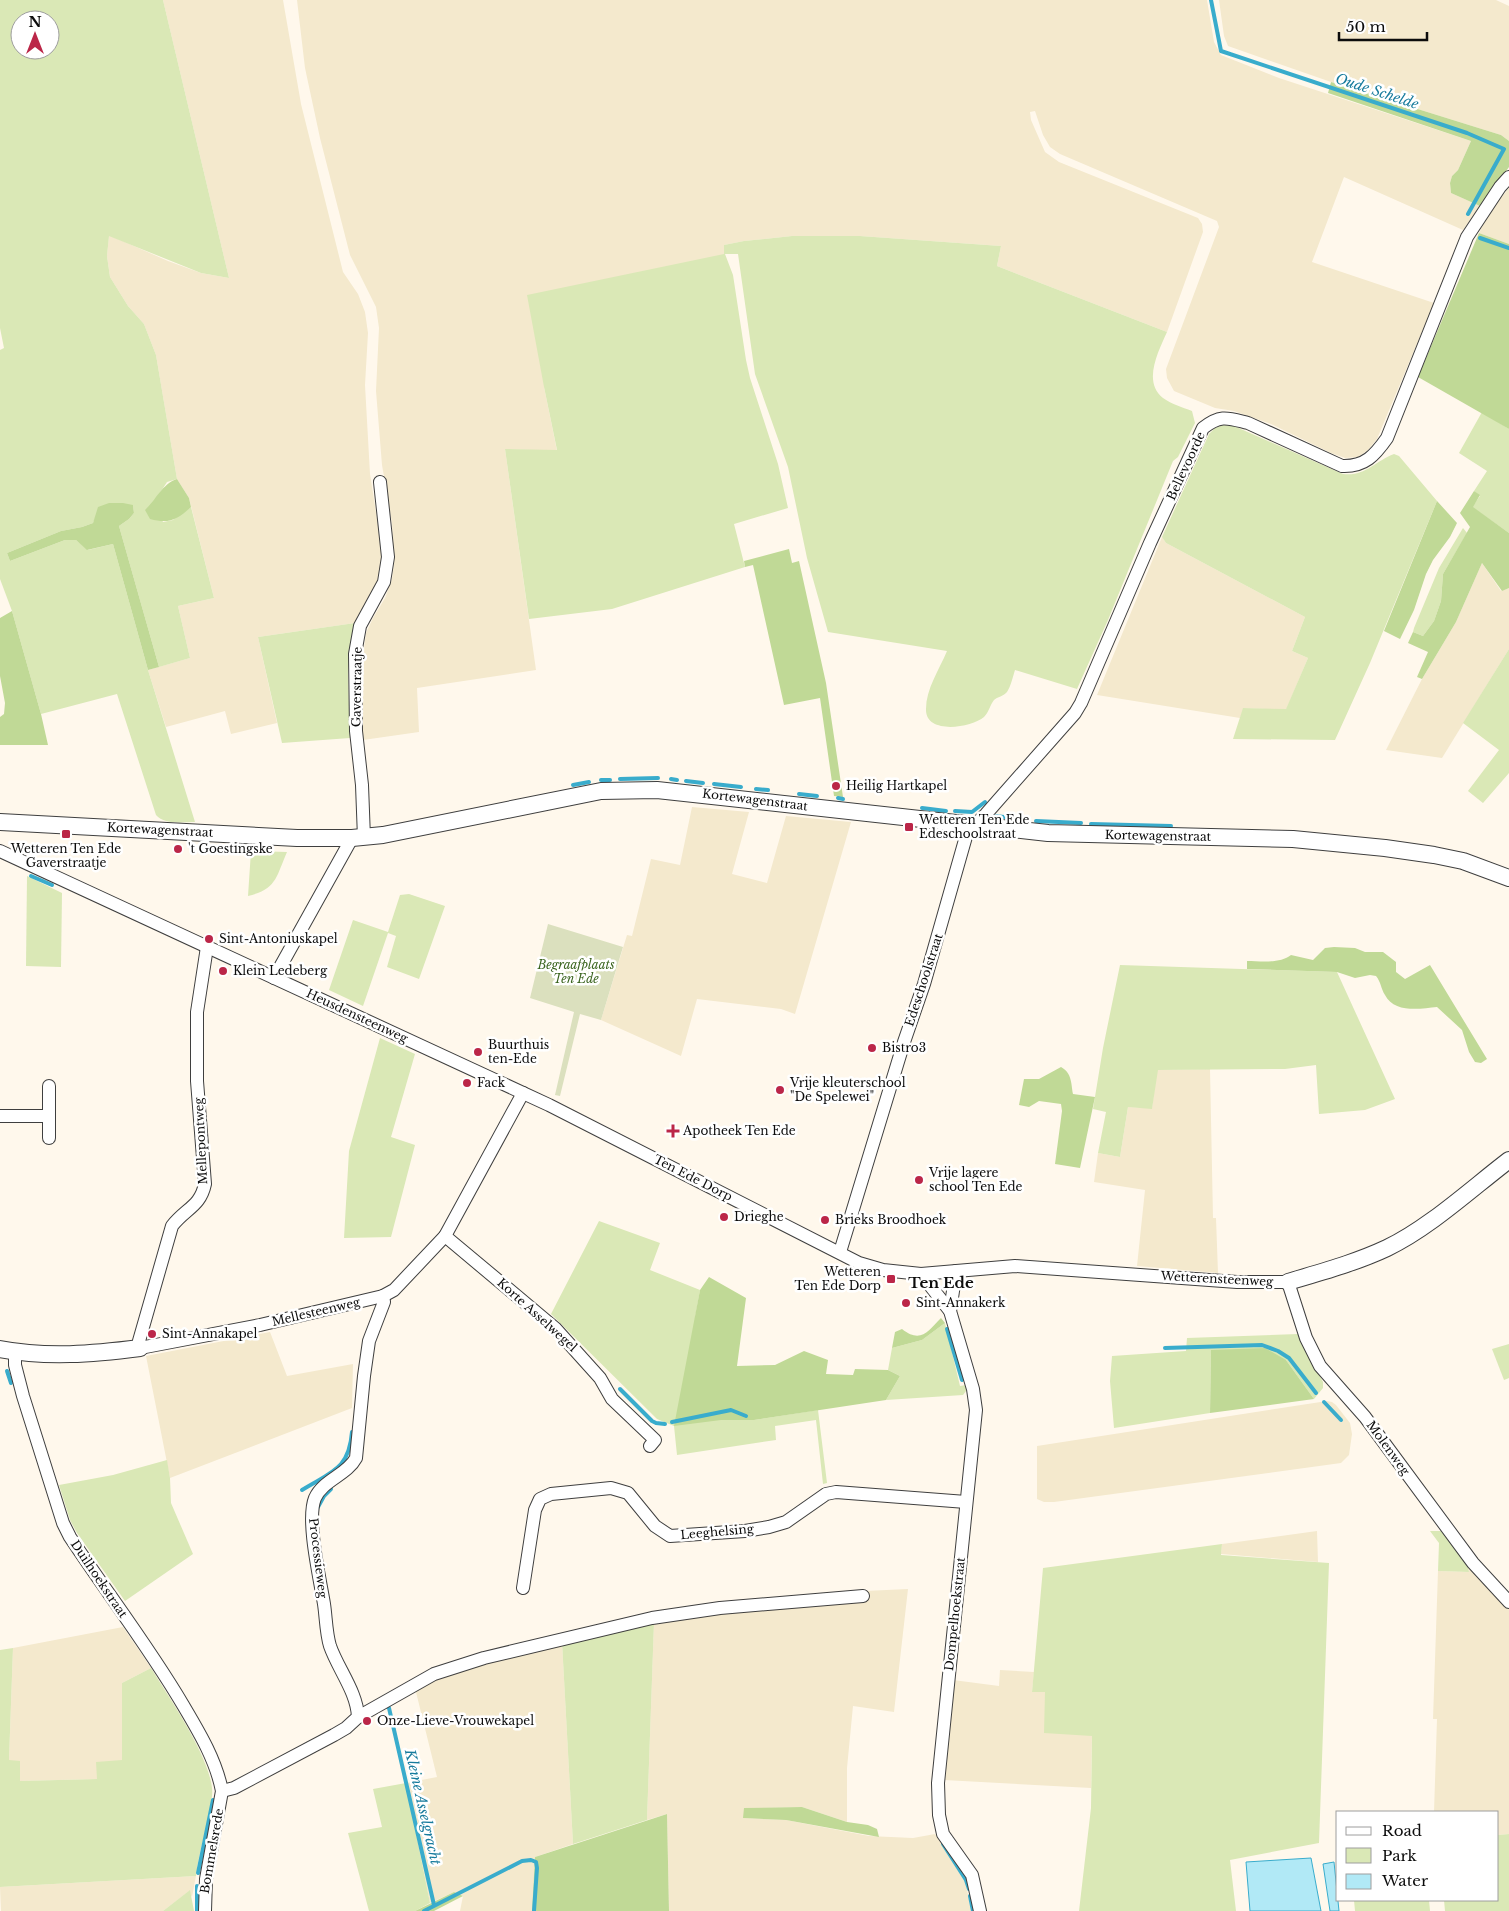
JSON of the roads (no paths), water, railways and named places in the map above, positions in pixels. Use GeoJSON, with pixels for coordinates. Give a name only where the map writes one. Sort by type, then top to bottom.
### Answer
{"type":"FeatureCollection","features":[{"type":"Feature","properties":{"kind":"street","name":"Bellevoorde"},"geometry":{"type":"LineString","coordinates":[[975,825],[1075,713],[1081,703],[1150,543],[1204,428],[1215,419],[1232,419],[1248,423],[1342,466],[1352,467],[1370,460],[1387,438],[1467,237],[1500,187],[1509,177]]}},
{"type":"Feature","properties":{"kind":"street","name":"Gaverstraatje"},"geometry":{"type":"LineString","coordinates":[[358,838],[362,785],[356,731],[356,654],[360,626],[384,582],[388,557],[380,482]]}},
{"type":"Feature","properties":{"kind":"street","name":"Kortewagenstraat"},"geometry":{"type":"LineString","coordinates":[[0,822],[293,837],[358,838],[392,834],[601,791],[635,789],[681,791],[1065,834],[1287,839],[1339,843],[1434,855],[1463,861],[1509,878]]}},
{"type":"Feature","properties":{"kind":"street","name":"Edeschoolstraat"},"geometry":{"type":"LineString","coordinates":[[840,1252],[904,1042],[924,984],[967,833],[975,825]]}},
{"type":"Feature","properties":{"kind":"street"},"geometry":{"type":"LineString","coordinates":[[274,978],[358,838]]}},
{"type":"Feature","properties":{"kind":"street","name":"Heusdensteenweg"},"geometry":{"type":"LineString","coordinates":[[0,851],[523,1092]]}},
{"type":"Feature","properties":{"kind":"street","name":"Mellepontweg"},"geometry":{"type":"LineString","coordinates":[[140,1348],[139,1341],[172,1226],[181,1214],[197,1204],[205,1184],[197,1081],[197,1012],[206,947]]}},
{"type":"Feature","properties":{"kind":"street"},"geometry":{"type":"LineString","coordinates":[[48,1086],[49,1138]]}},
{"type":"Feature","properties":{"kind":"street","name":"Ten Ede Dorp"},"geometry":{"type":"LineString","coordinates":[[523,1092],[859,1263],[883,1270],[921,1274]]}},
{"type":"Feature","properties":{"kind":"street","name":"Mellesteenweg"},"geometry":{"type":"LineString","coordinates":[[8,1350],[60,1355],[102,1353],[140,1348],[266,1324],[383,1296],[394,1290],[446,1236],[523,1092]]}},
{"type":"Feature","properties":{"kind":"street"},"geometry":{"type":"LineString","coordinates":[[0,1116],[48,1116]]}},
{"type":"Feature","properties":{"kind":"street","name":"Wetterensteenweg"},"geometry":{"type":"LineString","coordinates":[[921,1274],[1015,1266],[1237,1282],[1288,1282],[1336,1268],[1394,1244],[1432,1219],[1509,1160]]}},
{"type":"Feature","properties":{"kind":"street","name":"Korte Asselwegel"},"geometry":{"type":"LineString","coordinates":[[446,1236],[555,1328],[600,1378],[612,1399],[655,1440],[650,1446]]}},
{"type":"Feature","properties":{"kind":"street","name":"Dompelhoekstraat"},"geometry":{"type":"LineString","coordinates":[[950,1311],[956,1271]]}},
{"type":"Feature","properties":{"kind":"street","name":"Dompelhoekstraat"},"geometry":{"type":"LineString","coordinates":[[921,1274],[950,1311],[973,1389],[976,1410],[938,1783],[938,1807],[943,1834],[972,1875],[980,1911]]}},
{"type":"Feature","properties":{"kind":"street","name":"Molenweg"},"geometry":{"type":"LineString","coordinates":[[1288,1282],[1306,1338],[1320,1366],[1365,1417],[1473,1563],[1509,1602]]}},
{"type":"Feature","properties":{"kind":"street","name":"Processieweg"},"geometry":{"type":"LineString","coordinates":[[358,1716],[356,1704],[330,1645],[312,1510],[316,1496],[324,1486],[353,1464],[356,1458],[368,1347],[384,1302],[383,1296]]}},
{"type":"Feature","properties":{"kind":"street","name":"Duilhoekstraat"},"geometry":{"type":"LineString","coordinates":[[8,1350],[15,1365],[63,1523],[74,1543],[152,1655],[180,1700],[208,1750],[220,1780],[222,1791]]}},
{"type":"Feature","properties":{"kind":"street","name":"Leeghelsing"},"geometry":{"type":"LineString","coordinates":[[523,1588],[535,1510],[540,1499],[551,1494],[611,1488],[628,1493],[655,1526],[670,1536],[745,1531],[769,1527],[786,1522],[826,1494],[836,1492],[856,1492],[966,1502]]}},
{"type":"Feature","properties":{"kind":"street"},"geometry":{"type":"LineString","coordinates":[[222,1791],[234,1788],[346,1728],[358,1716],[413,1685],[447,1669],[484,1658],[652,1618],[720,1608],[863,1596]]}},
{"type":"Feature","properties":{"kind":"street","name":"Bommelsrede"},"geometry":{"type":"LineString","coordinates":[[205,1911],[206,1879],[222,1791]]}},
{"type":"Feature","properties":{"kind":"water"},"geometry":{"type":"Polygon","coordinates":[[[1311,1858],[1321,1911],[1250,1911],[1246,1862],[1311,1858]]]}},
{"type":"Feature","properties":{"kind":"water"},"geometry":{"type":"Polygon","coordinates":[[[1334,1862],[1336,1901],[1338,1901],[1339,1911],[1330,1911],[1323,1864],[1334,1862]]]}},
{"type":"Feature","properties":{"kind":"waterway","name":"Oude Schelde"},"geometry":{"type":"LineString","coordinates":[[1211,0],[1221,51],[1467,133],[1504,149],[1468,214]]}},
{"type":"Feature","properties":{"kind":"waterway","name":"Oude Schelde"},"geometry":{"type":"LineString","coordinates":[[1480,238],[1509,248]]}},
{"type":"Feature","properties":{"kind":"waterway"},"geometry":{"type":"LineString","coordinates":[[620,779],[658,778]]}},
{"type":"Feature","properties":{"kind":"waterway"},"geometry":{"type":"LineString","coordinates":[[671,779],[677,780]]}},
{"type":"Feature","properties":{"kind":"waterway"},"geometry":{"type":"LineString","coordinates":[[601,780],[610,780]]}},
{"type":"Feature","properties":{"kind":"waterway"},"geometry":{"type":"LineString","coordinates":[[686,781],[703,783]]}},
{"type":"Feature","properties":{"kind":"waterway"},"geometry":{"type":"LineString","coordinates":[[573,785],[589,782]]}},
{"type":"Feature","properties":{"kind":"waterway"},"geometry":{"type":"LineString","coordinates":[[714,784],[741,787]]}},
{"type":"Feature","properties":{"kind":"waterway"},"geometry":{"type":"LineString","coordinates":[[756,789],[768,790]]}},
{"type":"Feature","properties":{"kind":"waterway"},"geometry":{"type":"LineString","coordinates":[[799,794],[817,796]]}},
{"type":"Feature","properties":{"kind":"waterway"},"geometry":{"type":"LineString","coordinates":[[838,798],[843,799]]}},
{"type":"Feature","properties":{"kind":"waterway"},"geometry":{"type":"LineString","coordinates":[[955,811],[972,812],[985,802]]}},
{"type":"Feature","properties":{"kind":"waterway"},"geometry":{"type":"LineString","coordinates":[[922,808],[946,811]]}},
{"type":"Feature","properties":{"kind":"waterway"},"geometry":{"type":"LineString","coordinates":[[996,816],[1028,820]]}},
{"type":"Feature","properties":{"kind":"waterway"},"geometry":{"type":"LineString","coordinates":[[1036,821],[1081,823]]}},
{"type":"Feature","properties":{"kind":"waterway"},"geometry":{"type":"LineString","coordinates":[[1091,824],[1171,826]]}},
{"type":"Feature","properties":{"kind":"waterway"},"geometry":{"type":"LineString","coordinates":[[31,876],[52,885]]}},
{"type":"Feature","properties":{"kind":"waterway"},"geometry":{"type":"LineString","coordinates":[[947,1329],[962,1380]]}},
{"type":"Feature","properties":{"kind":"waterway"},"geometry":{"type":"LineString","coordinates":[[1165,1348],[1262,1345],[1278,1351],[1289,1358],[1316,1393]]}},
{"type":"Feature","properties":{"kind":"waterway"},"geometry":{"type":"LineString","coordinates":[[7,1371],[11,1383]]}},
{"type":"Feature","properties":{"kind":"waterway"},"geometry":{"type":"LineString","coordinates":[[620,1389],[652,1421],[665,1424]]}},
{"type":"Feature","properties":{"kind":"waterway"},"geometry":{"type":"LineString","coordinates":[[1324,1402],[1341,1420]]}},
{"type":"Feature","properties":{"kind":"waterway"},"geometry":{"type":"LineString","coordinates":[[672,1422],[731,1410],[746,1416]]}},
{"type":"Feature","properties":{"kind":"waterway"},"geometry":{"type":"LineString","coordinates":[[302,1490],[330,1474],[343,1462],[347,1455],[352,1432]]}},
{"type":"Feature","properties":{"kind":"waterway"},"geometry":{"type":"LineString","coordinates":[[318,1507],[324,1496],[331,1489]]}},
{"type":"Feature","properties":{"kind":"waterway","name":"Kleine Asselgracht"},"geometry":{"type":"LineString","coordinates":[[384,1707],[386,1705],[389,1708],[434,1905]]}},
{"type":"Feature","properties":{"kind":"waterway"},"geometry":{"type":"LineString","coordinates":[[198,1873],[213,1800]]}},
{"type":"Feature","properties":{"kind":"waterway"},"geometry":{"type":"LineString","coordinates":[[943,1844],[966,1880],[969,1889]]}},
{"type":"Feature","properties":{"kind":"waterway"},"geometry":{"type":"LineString","coordinates":[[424,1911],[522,1861],[531,1860],[536,1862],[537,1868],[534,1911]]}},
{"type":"Feature","properties":{"kind":"waterway"},"geometry":{"type":"LineString","coordinates":[[197,1886],[197,1911]]}},
{"type":"Feature","properties":{"kind":"waterway"},"geometry":{"type":"LineString","coordinates":[[970,1896],[973,1911]]}},
{"type":"Feature","properties":{"kind":"place","name":"Heilig Hartkapel"},"geometry":{"type":"Point","coordinates":[836,786]}},
{"type":"Feature","properties":{"kind":"place","name":"Wetteren Ten Ede Edeschoolstraat"},"geometry":{"type":"Point","coordinates":[909,827]}},
{"type":"Feature","properties":{"kind":"place","name":"Wetteren Ten Ede Gaverstraatje"},"geometry":{"type":"Point","coordinates":[66,834]}},
{"type":"Feature","properties":{"kind":"place","name":"'t Goestingske"},"geometry":{"type":"Point","coordinates":[178,849]}},
{"type":"Feature","properties":{"kind":"place","name":"Sint-Antoniuskapel"},"geometry":{"type":"Point","coordinates":[209,939]}},
{"type":"Feature","properties":{"kind":"place","name":"Klein Ledeberg"},"geometry":{"type":"Point","coordinates":[223,971]}},
{"type":"Feature","properties":{"kind":"place","name":"Bistro3"},"geometry":{"type":"Point","coordinates":[872,1048]}},
{"type":"Feature","properties":{"kind":"place","name":"Buurthuis ten-Ede"},"geometry":{"type":"Point","coordinates":[478,1052]}},
{"type":"Feature","properties":{"kind":"place","name":"Fack"},"geometry":{"type":"Point","coordinates":[467,1083]}},
{"type":"Feature","properties":{"kind":"place","name":"Vrije kleuterschool \"De Spelewei\""},"geometry":{"type":"Point","coordinates":[780,1090]}},
{"type":"Feature","properties":{"kind":"place","name":"Apotheek Ten Ede"},"geometry":{"type":"Point","coordinates":[673,1131]}},
{"type":"Feature","properties":{"kind":"place","name":"Vrije lagere school Ten Ede"},"geometry":{"type":"Point","coordinates":[919,1180]}},
{"type":"Feature","properties":{"kind":"place","name":"Drieghe"},"geometry":{"type":"Point","coordinates":[724,1217]}},
{"type":"Feature","properties":{"kind":"place","name":"Brieks Broodhoek"},"geometry":{"type":"Point","coordinates":[825,1220]}},
{"type":"Feature","properties":{"kind":"place","name":"Wetteren Ten Ede Dorp"},"geometry":{"type":"Point","coordinates":[891,1279]}},
{"type":"Feature","properties":{"kind":"place","name":"Sint-Annakerk"},"geometry":{"type":"Point","coordinates":[906,1303]}},
{"type":"Feature","properties":{"kind":"place","name":"Sint-Annakapel"},"geometry":{"type":"Point","coordinates":[152,1334]}},
{"type":"Feature","properties":{"kind":"place","name":"Onze-Lieve-Vrouwekapel"},"geometry":{"type":"Point","coordinates":[367,1721]}},
{"type":"Feature","properties":{"kind":"district","name":"Ten Ede"},"geometry":{"type":"Point","coordinates":[941,1283]}},
{"type":"Feature","properties":{"kind":"park label","name":"Begraafplaats Ten Ede"},"geometry":{"type":"Point","coordinates":[576,972]}}]}
